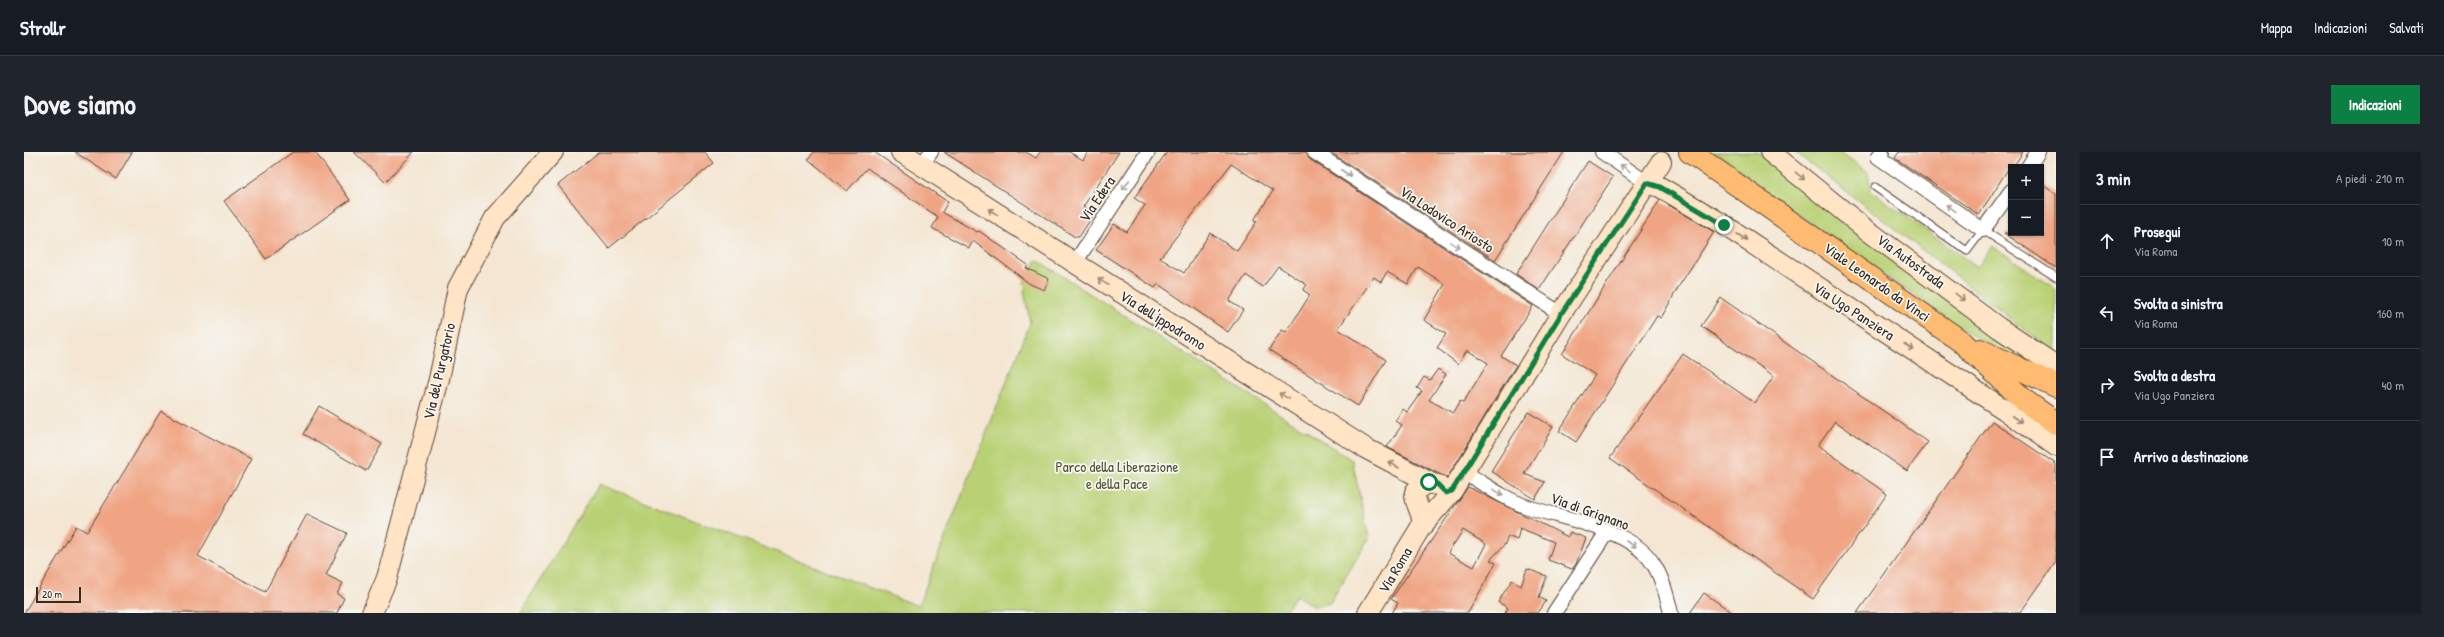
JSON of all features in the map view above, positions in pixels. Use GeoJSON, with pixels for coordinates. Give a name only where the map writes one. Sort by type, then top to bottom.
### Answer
{"type":"FeatureCollection","features":[{"type":"Feature","properties":{"kind":"highway","name":"Viale Leonardo da Vinci"},"geometry":{"type":"LineString","coordinates":[[1690,152],[1971,346],[2056,400]]}},
{"type":"Feature","properties":{"kind":"highway","name":"Viale Leonardo da Vinci"},"geometry":{"type":"LineString","coordinates":[[1971,346],[2025,402],[2056,423]]}},
{"type":"Feature","properties":{"kind":"highway"},"geometry":{"type":"LineString","coordinates":[[1971,346],[2056,386]]}},
{"type":"Feature","properties":{"kind":"street","name":"Via del Purgatorio"},"geometry":{"type":"LineString","coordinates":[[372,613],[387,578],[439,379],[458,288],[495,218],[553,152]]}},
{"type":"Feature","properties":{"kind":"street","name":"Via dell'ippodromo"},"geometry":{"type":"LineString","coordinates":[[901,152],[926,159],[1074,264],[1365,448],[1435,502]]}},
{"type":"Feature","properties":{"kind":"street","name":"Via Edera"},"geometry":{"type":"LineString","coordinates":[[1074,264],[1148,152]]}},
{"type":"Feature","properties":{"kind":"street","name":"Via Lodovico Ariosto"},"geometry":{"type":"LineString","coordinates":[[1314,152],[1561,314]]}},
{"type":"Feature","properties":{"kind":"street"},"geometry":{"type":"LineString","coordinates":[[1602,152],[1647,183]]}},
{"type":"Feature","properties":{"kind":"street","name":"Via Autostrada"},"geometry":{"type":"LineString","coordinates":[[1770,152],[1863,226],[1952,290],[1999,328],[2056,366]]}},
{"type":"Feature","properties":{"kind":"street"},"geometry":{"type":"LineString","coordinates":[[2030,164],[2038,152]]}},
{"type":"Feature","properties":{"kind":"street"},"geometry":{"type":"LineString","coordinates":[[1880,155],[1983,230],[2008,195]]}},
{"type":"Feature","properties":{"kind":"street","name":"Via Roma"},"geometry":{"type":"LineString","coordinates":[[1368,613],[1435,502],[1464,472],[1561,314],[1661,162]]}},
{"type":"Feature","properties":{"kind":"street","name":"Via Ugo Panziera"},"geometry":{"type":"LineString","coordinates":[[1647,183],[1660,187],[1724,225],[2005,410],[2056,446]]}},
{"type":"Feature","properties":{"kind":"street","name":"Via di Grignano"},"geometry":{"type":"LineString","coordinates":[[1464,472],[1526,507],[1607,532],[1635,546],[1652,561],[1663,584],[1671,613]]}},
{"type":"Feature","properties":{"kind":"street"},"geometry":{"type":"LineString","coordinates":[[1554,613],[1607,532]]}},
{"type":"Feature","properties":{"kind":"lane"},"geometry":{"type":"LineString","coordinates":[[1875,187],[1967,251],[1983,230],[2056,277]]}},
{"type":"Feature","properties":{"kind":"green space"},"geometry":{"type":"Polygon","coordinates":[[[1709,152],[1757,152],[2056,378],[1969,334],[1709,152]]]}},
{"type":"Feature","properties":{"kind":"green space"},"geometry":{"type":"Polygon","coordinates":[[[1795,152],[1840,152],[1868,172],[1871,191],[1977,267],[1993,246],[2056,289],[2056,351],[2045,345],[1795,152]]]}},
{"type":"Feature","properties":{"kind":"green space","name":"Parco della Liberazione e della Pace"},"geometry":{"type":"Polygon","coordinates":[[[1037,260],[1352,460],[1369,538],[1330,603],[1315,607],[1296,595],[1284,613],[520,613],[599,484],[918,606],[1030,323],[1024,291],[1026,287],[1023,284],[1037,260]]]}},
{"type":"Feature","properties":{"kind":"building"},"geometry":{"type":"Polygon","coordinates":[[[75,152],[132,152],[116,179],[75,152]]]}},
{"type":"Feature","properties":{"kind":"building"},"geometry":{"type":"Polygon","coordinates":[[[293,152],[315,152],[350,200],[266,259],[224,201],[293,152]]]}},
{"type":"Feature","properties":{"kind":"building"},"geometry":{"type":"Polygon","coordinates":[[[354,152],[414,152],[385,182],[354,152]]]}},
{"type":"Feature","properties":{"kind":"building"},"geometry":{"type":"Polygon","coordinates":[[[599,152],[705,152],[714,163],[609,248],[558,185],[599,152]]]}},
{"type":"Feature","properties":{"kind":"building"},"geometry":{"type":"Polygon","coordinates":[[[814,152],[874,152],[948,202],[942,212],[977,232],[979,231],[1028,265],[1026,268],[1049,279],[1044,290],[1030,284],[973,241],[969,248],[932,228],[938,217],[867,168],[847,191],[808,159],[814,152]]]}},
{"type":"Feature","properties":{"kind":"building"},"geometry":{"type":"Polygon","coordinates":[[[944,152],[1026,152],[1036,158],[1040,152],[1069,152],[1083,160],[1088,152],[1119,152],[1083,207],[1094,214],[1079,237],[1075,237],[944,152]]]}},
{"type":"Feature","properties":{"kind":"building"},"geometry":{"type":"Polygon","coordinates":[[[1167,152],[1306,152],[1309,159],[1533,306],[1501,356],[1516,365],[1447,478],[1387,447],[1402,425],[1395,421],[1403,409],[1407,412],[1422,391],[1417,388],[1424,377],[1430,380],[1438,369],[1446,374],[1429,400],[1453,413],[1460,401],[1463,403],[1488,363],[1467,350],[1458,364],[1437,348],[1446,334],[1424,320],[1445,284],[1418,267],[1408,284],[1387,272],[1381,282],[1374,277],[1338,329],[1386,360],[1358,406],[1269,350],[1282,330],[1286,332],[1310,295],[1303,290],[1307,285],[1278,266],[1263,287],[1246,275],[1229,301],[1243,310],[1228,332],[1158,284],[1155,288],[1096,250],[1114,224],[1127,232],[1145,205],[1134,198],[1167,152]],[[1231,164],[1160,258],[1184,273],[1210,233],[1237,251],[1257,221],[1254,220],[1273,191],[1231,164]]]}},
{"type":"Feature","properties":{"kind":"building"},"geometry":{"type":"Polygon","coordinates":[[[1330,152],[1564,152],[1495,260],[1330,152]]]}},
{"type":"Feature","properties":{"kind":"building"},"geometry":{"type":"Polygon","coordinates":[[[1899,152],[2023,152],[2015,164],[2008,164],[2008,169],[1979,215],[1895,158],[1899,152]]]}},
{"type":"Feature","properties":{"kind":"building"},"geometry":{"type":"Polygon","coordinates":[[[1588,161],[1613,177],[1539,290],[1516,274],[1588,161]]]}},
{"type":"Feature","properties":{"kind":"building"},"geometry":{"type":"Polygon","coordinates":[[[2044,186],[2056,194],[2056,268],[2008,236],[2044,236],[2044,186]]]}},
{"type":"Feature","properties":{"kind":"building"},"geometry":{"type":"Polygon","coordinates":[[[1660,200],[1714,232],[1679,286],[1661,318],[1657,316],[1576,442],[1559,431],[1595,375],[1562,354],[1660,200]]]}},
{"type":"Feature","properties":{"kind":"building"},"geometry":{"type":"Polygon","coordinates":[[[1721,298],[1928,442],[1907,471],[1835,421],[1818,445],[1887,494],[1813,599],[1610,458],[1683,354],[1755,403],[1774,376],[1701,326],[1721,298]]]}},
{"type":"Feature","properties":{"kind":"building"},"geometry":{"type":"Polygon","coordinates":[[[319,406],[382,444],[366,471],[303,434],[319,406]]]}},
{"type":"Feature","properties":{"kind":"building"},"geometry":{"type":"Polygon","coordinates":[[[161,411],[251,459],[198,556],[265,592],[307,514],[347,533],[326,575],[343,583],[337,594],[344,598],[337,613],[24,613],[76,526],[87,532],[161,411]]]}},
{"type":"Feature","properties":{"kind":"building"},"geometry":{"type":"Polygon","coordinates":[[[1528,412],[1553,427],[1524,474],[1545,482],[1535,499],[1491,471],[1528,412]]]}},
{"type":"Feature","properties":{"kind":"building"},"geometry":{"type":"Polygon","coordinates":[[[1992,421],[2056,464],[2056,562],[2020,613],[1857,613],[1992,421]]]}},
{"type":"Feature","properties":{"kind":"building"},"geometry":{"type":"Polygon","coordinates":[[[1468,487],[1568,537],[1570,532],[1586,538],[1576,564],[1572,569],[1548,560],[1554,542],[1520,528],[1517,540],[1508,536],[1505,544],[1490,560],[1496,563],[1468,613],[1392,613],[1398,603],[1391,599],[1468,487]],[[1463,530],[1448,553],[1474,567],[1486,544],[1463,530]]]}},
{"type":"Feature","properties":{"kind":"building"},"geometry":{"type":"Polygon","coordinates":[[[1527,569],[1547,576],[1539,597],[1546,601],[1538,613],[1505,613],[1508,608],[1498,602],[1512,580],[1521,586],[1527,569]]]}},
{"type":"Feature","properties":{"kind":"building"},"geometry":{"type":"Polygon","coordinates":[[[1704,593],[1733,613],[1690,613],[1704,593]]]}},
{"type":"Feature","properties":{"kind":"route"},"geometry":{"type":"LineString","coordinates":[[1429,482],[1437,484],[1446,493],[1452,491],[1561,314],[1647,183],[1660,187],[1724,225]]}}]}
